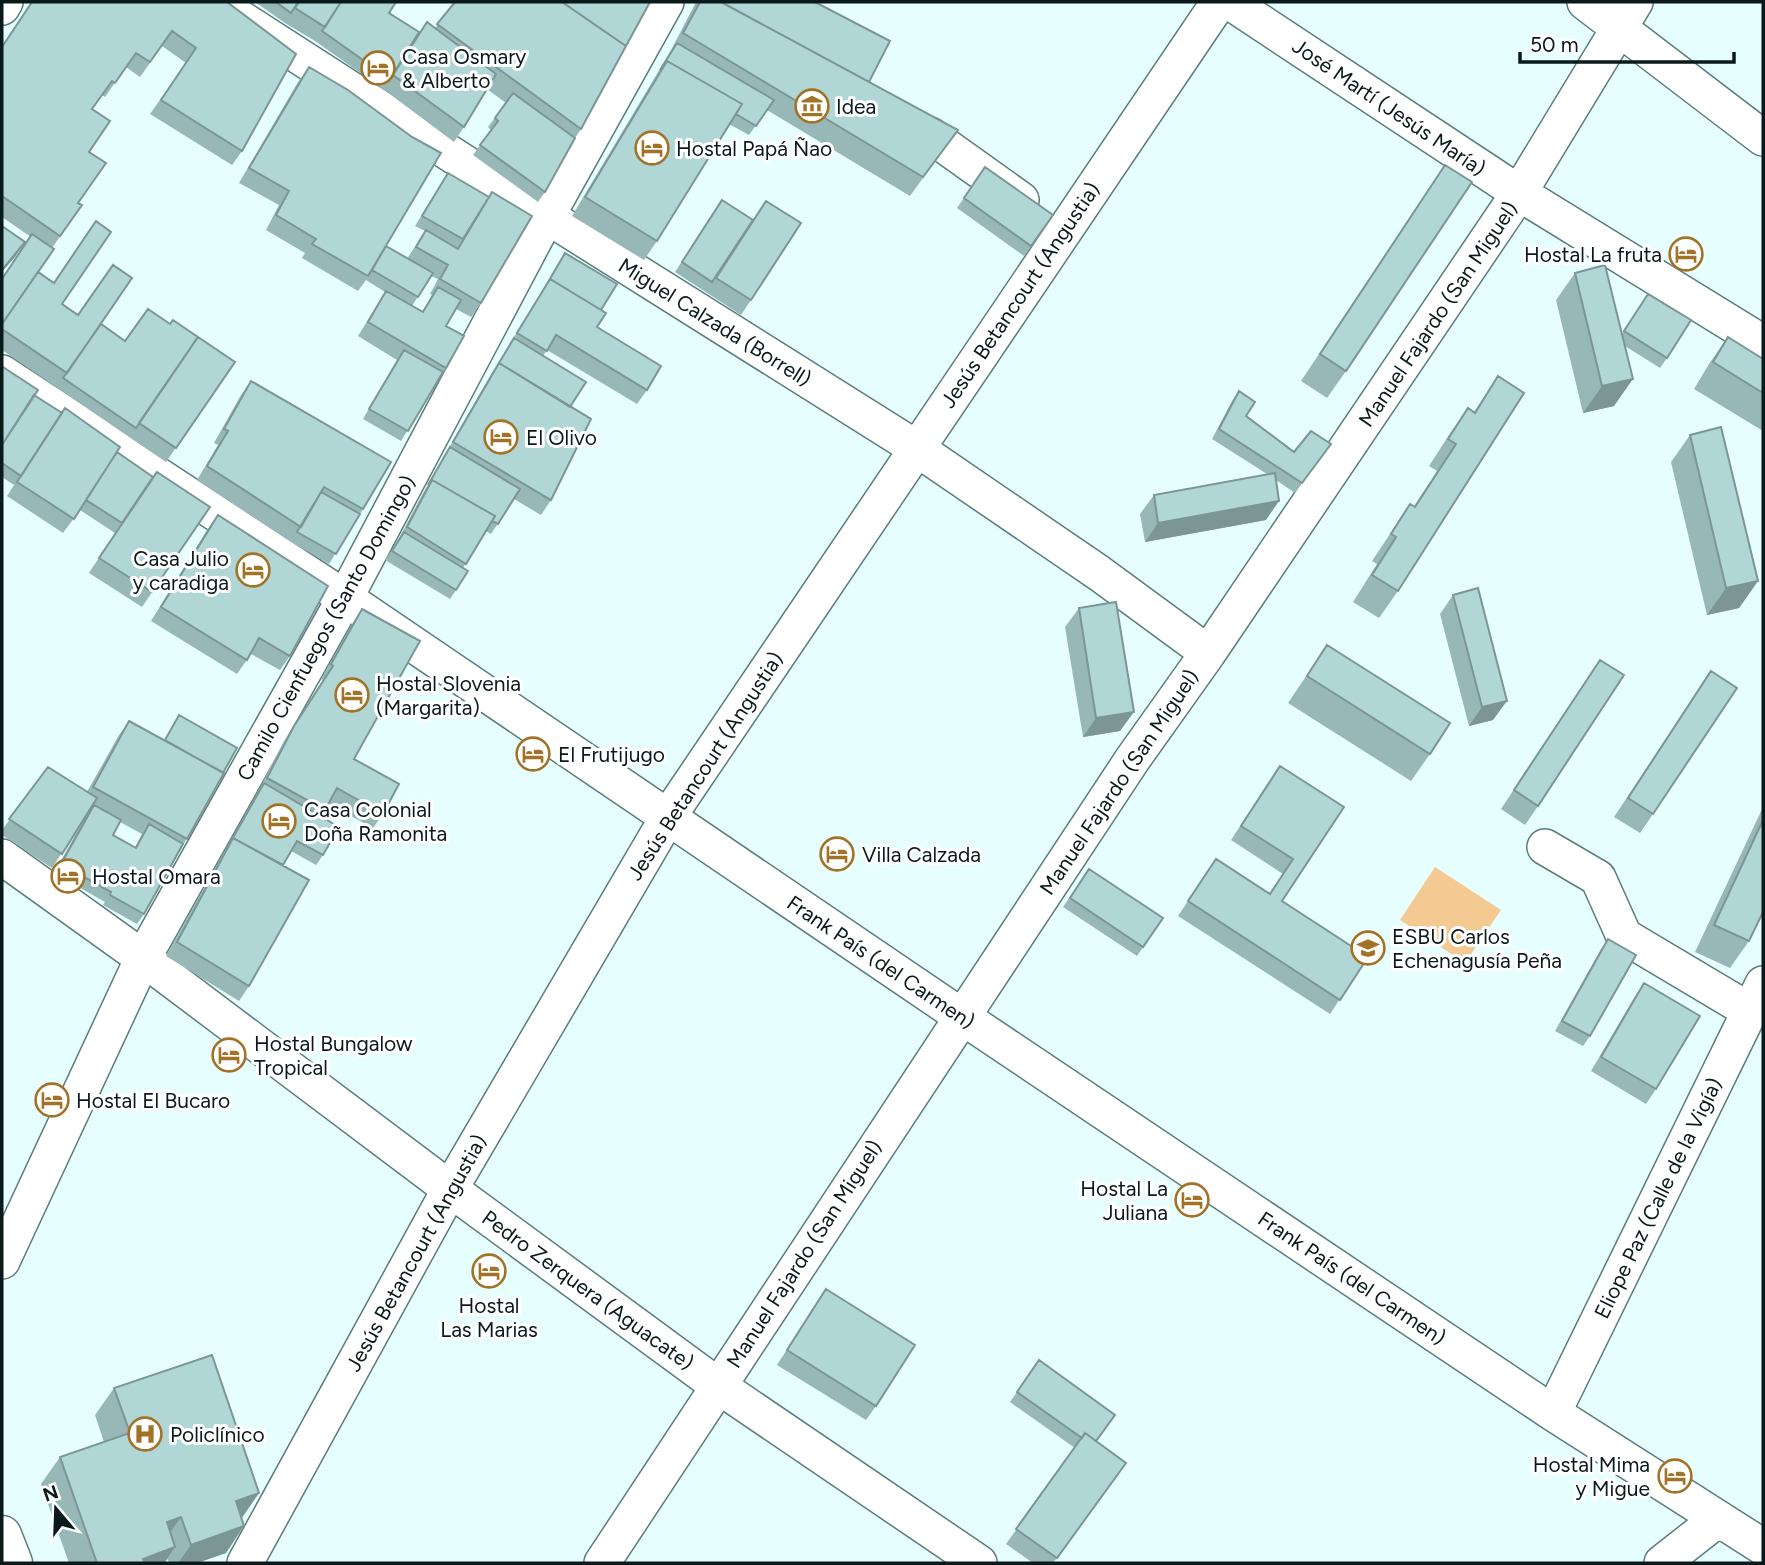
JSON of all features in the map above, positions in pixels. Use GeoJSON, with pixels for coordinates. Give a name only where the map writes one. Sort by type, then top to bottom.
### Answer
{"type":"FeatureCollection","features":[{"type":"Feature","properties":{"kind":"main road"},"geometry":{"type":"LineString","coordinates":[[2,1535],[13,1563]]}},
{"type":"Feature","properties":{"kind":"street"},"geometry":{"type":"LineString","coordinates":[[2,7],[5,2]]}},
{"type":"Feature","properties":{"kind":"street","name":"Miguel Calzada (Borrell)"},"geometry":{"type":"LineString","coordinates":[[215,2],[547,216],[916,448],[1099,573],[1208,653]]}},
{"type":"Feature","properties":{"kind":"street","name":"Camilo Cienfuegos (Santo Domingo)"},"geometry":{"type":"LineString","coordinates":[[2,1261],[143,958],[345,598],[547,216],[666,2]]}},
{"type":"Feature","properties":{"kind":"street","name":"Jesús Betancourt (Angustia)"},"geometry":{"type":"LineString","coordinates":[[245,1563],[450,1189],[668,817],[1219,2]]}},
{"type":"Feature","properties":{"kind":"street","name":"José Martí (Jesús María)"},"geometry":{"type":"LineString","coordinates":[[1230,2],[1520,193],[1763,343]]}},
{"type":"Feature","properties":{"kind":"street"},"geometry":{"type":"LineString","coordinates":[[1585,2],[1628,15],[1763,138]]}},
{"type":"Feature","properties":{"kind":"street","name":"Manuel Fajardo (San Miguel)"},"geometry":{"type":"LineString","coordinates":[[602,1563],[1132,760],[1208,653],[1520,193],[1628,15]]}},
{"type":"Feature","properties":{"kind":"street"},"geometry":{"type":"LineString","coordinates":[[930,135],[1064,230]]}},
{"type":"Feature","properties":{"kind":"street","name":"Frank País (del Carmen)"},"geometry":{"type":"LineString","coordinates":[[2,373],[345,598],[1553,1413],[1763,1547]]}},
{"type":"Feature","properties":{"kind":"street"},"geometry":{"type":"LineString","coordinates":[[1545,847],[1598,878],[1624,936],[1756,998]]}},
{"type":"Feature","properties":{"kind":"street","name":"Pedro Zerquera (Aguacate)"},"geometry":{"type":"LineString","coordinates":[[2,856],[717,1385],[979,1563]]}},
{"type":"Feature","properties":{"kind":"street","name":"Eliope Paz (Calle de la Vigía)"},"geometry":{"type":"LineString","coordinates":[[1553,1413],[1756,998]]}},
{"type":"Feature","properties":{"kind":"street"},"geometry":{"type":"LineString","coordinates":[[1662,1563],[1718,1519]]}},
{"type":"Feature","properties":{"kind":"shaded area"},"geometry":{"type":"Polygon","coordinates":[[[1435,867],[1501,910],[1465,963],[1400,920],[1435,867]]]}},
{"type":"Feature","properties":{"kind":"building"},"geometry":{"type":"Polygon","coordinates":[[[32,2],[227,2],[296,54],[242,151],[161,100],[196,48],[172,31],[150,62],[136,53],[92,109],[110,121],[89,152],[106,163],[78,203],[82,205],[60,236],[2,196],[2,47],[32,2]]]}},
{"type":"Feature","properties":{"kind":"building"},"geometry":{"type":"Polygon","coordinates":[[[276,2],[298,2],[291,13],[276,2]]]}},
{"type":"Feature","properties":{"kind":"building"},"geometry":{"type":"Polygon","coordinates":[[[299,2],[341,2],[325,27],[295,8],[299,2]]]}},
{"type":"Feature","properties":{"kind":"building"},"geometry":{"type":"Polygon","coordinates":[[[341,2],[396,2],[389,13],[419,32],[390,79],[322,31],[341,2]]]}},
{"type":"Feature","properties":{"kind":"building"},"geometry":{"type":"Polygon","coordinates":[[[455,2],[562,2],[626,46],[581,129],[437,24],[455,2]]]}},
{"type":"Feature","properties":{"kind":"building"},"geometry":{"type":"Polygon","coordinates":[[[562,2],[650,2],[626,46],[562,2]]]}},
{"type":"Feature","properties":{"kind":"building"},"geometry":{"type":"Polygon","coordinates":[[[700,2],[721,2],[958,130],[923,177],[683,33],[700,2]]]}},
{"type":"Feature","properties":{"kind":"building"},"geometry":{"type":"Polygon","coordinates":[[[721,2],[815,2],[890,41],[869,82],[721,2]]]}},
{"type":"Feature","properties":{"kind":"building"},"geometry":{"type":"Polygon","coordinates":[[[427,22],[496,74],[464,127],[393,75],[427,22]]]}},
{"type":"Feature","properties":{"kind":"building"},"geometry":{"type":"Polygon","coordinates":[[[677,43],[774,100],[756,126],[736,114],[742,104],[667,61],[660,70],[677,43]]]}},
{"type":"Feature","properties":{"kind":"building"},"geometry":{"type":"Polygon","coordinates":[[[667,61],[742,104],[657,241],[585,197],[667,61]]]}},
{"type":"Feature","properties":{"kind":"building"},"geometry":{"type":"Polygon","coordinates":[[[309,67],[348,90],[412,137],[441,153],[368,276],[312,244],[316,239],[276,215],[289,191],[249,168],[309,67]]]}},
{"type":"Feature","properties":{"kind":"building"},"geometry":{"type":"Polygon","coordinates":[[[513,93],[575,138],[545,192],[480,145],[498,121],[495,118],[513,93]]]}},
{"type":"Feature","properties":{"kind":"building"},"geometry":{"type":"Polygon","coordinates":[[[1445,165],[1472,182],[1346,371],[1320,354],[1445,165]]]}},
{"type":"Feature","properties":{"kind":"building"},"geometry":{"type":"Polygon","coordinates":[[[985,167],[1053,215],[1031,246],[964,198],[985,167]]]}},
{"type":"Feature","properties":{"kind":"building"},"geometry":{"type":"Polygon","coordinates":[[[448,173],[489,197],[463,239],[422,216],[448,173]]]}},
{"type":"Feature","properties":{"kind":"building"},"geometry":{"type":"Polygon","coordinates":[[[492,192],[532,216],[481,303],[440,279],[448,265],[416,247],[426,230],[458,249],[492,192]]]}},
{"type":"Feature","properties":{"kind":"building"},"geometry":{"type":"Polygon","coordinates":[[[722,200],[753,220],[712,282],[682,262],[722,200]]]}},
{"type":"Feature","properties":{"kind":"building"},"geometry":{"type":"Polygon","coordinates":[[[766,201],[801,223],[751,300],[716,278],[766,201]]]}},
{"type":"Feature","properties":{"kind":"building"},"geometry":{"type":"Polygon","coordinates":[[[96,221],[111,232],[62,304],[78,315],[113,265],[132,278],[67,373],[2,329],[2,324],[38,272],[54,283],[96,221]]]}},
{"type":"Feature","properties":{"kind":"building"},"geometry":{"type":"Polygon","coordinates":[[[2,226],[25,242],[2,270],[2,226]]]}},
{"type":"Feature","properties":{"kind":"building"},"geometry":{"type":"Polygon","coordinates":[[[32,234],[54,249],[2,324],[2,279],[32,234]]]}},
{"type":"Feature","properties":{"kind":"building"},"geometry":{"type":"Polygon","coordinates":[[[386,246],[433,273],[418,297],[372,270],[386,246]]]}},
{"type":"Feature","properties":{"kind":"building"},"geometry":{"type":"Polygon","coordinates":[[[565,253],[617,284],[601,310],[550,279],[547,284],[565,253]]]}},
{"type":"Feature","properties":{"kind":"building"},"geometry":{"type":"Polygon","coordinates":[[[1605,265],[1633,379],[1602,386],[1575,273],[1605,265]]]}},
{"type":"Feature","properties":{"kind":"building"},"geometry":{"type":"Polygon","coordinates":[[[550,279],[606,313],[597,327],[661,366],[647,390],[556,335],[547,351],[517,333],[550,279]]]}},
{"type":"Feature","properties":{"kind":"building"},"geometry":{"type":"Polygon","coordinates":[[[438,287],[461,300],[446,326],[464,336],[446,368],[368,322],[386,291],[423,312],[438,287]]]}},
{"type":"Feature","properties":{"kind":"building"},"geometry":{"type":"Polygon","coordinates":[[[1648,294],[1691,320],[1667,358],[1624,331],[1648,294]]]}},
{"type":"Feature","properties":{"kind":"building"},"geometry":{"type":"Polygon","coordinates":[[[148,309],[170,324],[173,320],[198,337],[136,428],[63,378],[101,324],[125,341],[148,309]]]}},
{"type":"Feature","properties":{"kind":"building"},"geometry":{"type":"Polygon","coordinates":[[[198,337],[235,362],[176,448],[139,423],[198,337]]]}},
{"type":"Feature","properties":{"kind":"building"},"geometry":{"type":"Polygon","coordinates":[[[1728,337],[1763,359],[1763,393],[1713,362],[1728,337]]]}},
{"type":"Feature","properties":{"kind":"building"},"geometry":{"type":"Polygon","coordinates":[[[514,338],[586,382],[570,407],[499,363],[514,338]]]}},
{"type":"Feature","properties":{"kind":"building"},"geometry":{"type":"Polygon","coordinates":[[[404,350],[443,372],[408,431],[369,409],[404,350]]]}},
{"type":"Feature","properties":{"kind":"building"},"geometry":{"type":"Polygon","coordinates":[[[499,363],[591,419],[551,500],[453,442],[499,363]]]}},
{"type":"Feature","properties":{"kind":"building"},"geometry":{"type":"Polygon","coordinates":[[[2,368],[38,390],[2,445],[2,368]]]}},
{"type":"Feature","properties":{"kind":"building"},"geometry":{"type":"Polygon","coordinates":[[[1498,376],[1524,393],[1398,591],[1372,575],[1396,537],[1391,534],[1410,504],[1415,507],[1456,444],[1448,439],[1468,408],[1475,413],[1498,376]]]}},
{"type":"Feature","properties":{"kind":"building"},"geometry":{"type":"Polygon","coordinates":[[[251,381],[391,462],[363,509],[324,487],[301,527],[207,466],[228,431],[224,429],[251,381]]]}},
{"type":"Feature","properties":{"kind":"building"},"geometry":{"type":"Polygon","coordinates":[[[1239,391],[1255,402],[1246,416],[1294,452],[1311,431],[1331,444],[1302,483],[1219,429],[1239,391]]]}},
{"type":"Feature","properties":{"kind":"building"},"geometry":{"type":"Polygon","coordinates":[[[34,395],[62,413],[21,476],[2,463],[2,445],[34,395]]]}},
{"type":"Feature","properties":{"kind":"building"},"geometry":{"type":"Polygon","coordinates":[[[65,408],[120,447],[74,519],[17,482],[65,408]]]}},
{"type":"Feature","properties":{"kind":"building"},"geometry":{"type":"Polygon","coordinates":[[[1721,427],[1758,581],[1726,588],[1690,435],[1721,427]]]}},
{"type":"Feature","properties":{"kind":"building"},"geometry":{"type":"Polygon","coordinates":[[[450,447],[520,489],[498,524],[492,521],[495,516],[432,480],[428,485],[450,447]]]}},
{"type":"Feature","properties":{"kind":"building"},"geometry":{"type":"Polygon","coordinates":[[[117,452],[153,477],[122,523],[86,500],[117,452]]]}},
{"type":"Feature","properties":{"kind":"building"},"geometry":{"type":"Polygon","coordinates":[[[157,472],[210,507],[152,592],[99,558],[157,472]]]}},
{"type":"Feature","properties":{"kind":"building"},"geometry":{"type":"Polygon","coordinates":[[[1275,473],[1279,501],[1158,523],[1154,495],[1275,473]]]}},
{"type":"Feature","properties":{"kind":"building"},"geometry":{"type":"Polygon","coordinates":[[[432,480],[495,516],[466,564],[407,527],[432,480]]]}},
{"type":"Feature","properties":{"kind":"building"},"geometry":{"type":"Polygon","coordinates":[[[321,492],[360,514],[336,554],[297,532],[321,492]]]}},
{"type":"Feature","properties":{"kind":"building"},"geometry":{"type":"Polygon","coordinates":[[[218,515],[328,586],[290,656],[259,638],[247,660],[161,607],[218,515]]]}},
{"type":"Feature","properties":{"kind":"building"},"geometry":{"type":"Polygon","coordinates":[[[404,532],[468,571],[456,590],[392,551],[404,532]]]}},
{"type":"Feature","properties":{"kind":"building"},"geometry":{"type":"Polygon","coordinates":[[[1478,588],[1507,701],[1482,707],[1453,595],[1478,588]]]}},
{"type":"Feature","properties":{"kind":"building"},"geometry":{"type":"Polygon","coordinates":[[[1116,602],[1134,712],[1096,718],[1079,608],[1116,602]]]}},
{"type":"Feature","properties":{"kind":"building"},"geometry":{"type":"Polygon","coordinates":[[[362,609],[420,641],[354,759],[399,784],[383,814],[337,788],[325,810],[267,778],[294,726],[333,666],[331,664],[362,609]]]}},
{"type":"Feature","properties":{"kind":"building"},"geometry":{"type":"Polygon","coordinates":[[[1327,645],[1450,723],[1430,754],[1307,676],[1327,645]]]}},
{"type":"Feature","properties":{"kind":"building"},"geometry":{"type":"Polygon","coordinates":[[[1600,660],[1624,675],[1538,806],[1514,790],[1600,660]]]}},
{"type":"Feature","properties":{"kind":"building"},"geometry":{"type":"Polygon","coordinates":[[[1711,671],[1737,688],[1653,814],[1628,798],[1711,671]]]}},
{"type":"Feature","properties":{"kind":"building"},"geometry":{"type":"Polygon","coordinates":[[[179,715],[237,748],[223,773],[165,740],[179,715]]]}},
{"type":"Feature","properties":{"kind":"building"},"geometry":{"type":"Polygon","coordinates":[[[129,721],[224,773],[187,839],[93,787],[129,721]]]}},
{"type":"Feature","properties":{"kind":"building"},"geometry":{"type":"Polygon","coordinates":[[[1280,766],[1344,807],[1282,901],[1368,957],[1340,1000],[1188,901],[1216,859],[1270,894],[1293,859],[1241,826],[1280,766]]]}},
{"type":"Feature","properties":{"kind":"building"},"geometry":{"type":"Polygon","coordinates":[[[48,767],[97,798],[62,854],[9,819],[48,767]]]}},
{"type":"Feature","properties":{"kind":"building"},"geometry":{"type":"Polygon","coordinates":[[[264,783],[339,827],[323,855],[297,841],[283,865],[233,838],[230,843],[264,783]]]}},
{"type":"Feature","properties":{"kind":"building"},"geometry":{"type":"Polygon","coordinates":[[[94,805],[121,820],[113,835],[136,848],[149,824],[183,844],[144,914],[61,864],[94,805]]]}},
{"type":"Feature","properties":{"kind":"building"},"geometry":{"type":"Polygon","coordinates":[[[1763,820],[1763,912],[1749,941],[1714,925],[1763,820]]]}},
{"type":"Feature","properties":{"kind":"building"},"geometry":{"type":"Polygon","coordinates":[[[233,838],[309,880],[249,986],[177,942],[233,838]]]}},
{"type":"Feature","properties":{"kind":"building"},"geometry":{"type":"Polygon","coordinates":[[[1089,869],[1163,918],[1143,947],[1070,898],[1089,869]]]}},
{"type":"Feature","properties":{"kind":"building"},"geometry":{"type":"Polygon","coordinates":[[[1608,939],[1636,955],[1590,1036],[1562,1021],[1608,939]]]}},
{"type":"Feature","properties":{"kind":"building"},"geometry":{"type":"Polygon","coordinates":[[[1644,983],[1700,1016],[1656,1089],[1601,1057],[1644,983]]]}},
{"type":"Feature","properties":{"kind":"building"},"geometry":{"type":"Polygon","coordinates":[[[826,1289],[915,1345],[876,1406],[787,1350],[826,1289]]]}},
{"type":"Feature","properties":{"kind":"building"},"geometry":{"type":"Polygon","coordinates":[[[212,1355],[259,1493],[236,1501],[244,1526],[191,1545],[181,1517],[167,1522],[175,1547],[143,1559],[145,1563],[97,1563],[60,1457],[130,1433],[114,1388],[212,1355]]]}},
{"type":"Feature","properties":{"kind":"building"},"geometry":{"type":"Polygon","coordinates":[[[1039,1360],[1115,1415],[1096,1441],[1085,1433],[1082,1438],[1017,1392],[1039,1360]]]}},
{"type":"Feature","properties":{"kind":"building"},"geometry":{"type":"Polygon","coordinates":[[[1085,1433],[1126,1463],[1057,1558],[1016,1529],[1085,1433]]]}},
{"type":"Feature","properties":{"kind":"place","name":"Casa Osmary & Alberto"},"geometry":{"type":"Point","coordinates":[378,68]}},
{"type":"Feature","properties":{"kind":"place","name":"Idea"},"geometry":{"type":"Point","coordinates":[812,106]}},
{"type":"Feature","properties":{"kind":"place","name":"Hostal Papá Ñao"},"geometry":{"type":"Point","coordinates":[652,148]}},
{"type":"Feature","properties":{"kind":"place","name":"Hostal La fruta"},"geometry":{"type":"Point","coordinates":[1686,254]}},
{"type":"Feature","properties":{"kind":"place","name":"El Olivo"},"geometry":{"type":"Point","coordinates":[501,437]}},
{"type":"Feature","properties":{"kind":"place","name":"Casa Julio y caradiga"},"geometry":{"type":"Point","coordinates":[253,570]}},
{"type":"Feature","properties":{"kind":"place","name":"Hostal Slovenia (Margarita)"},"geometry":{"type":"Point","coordinates":[352,695]}},
{"type":"Feature","properties":{"kind":"place","name":"El Frutijugo"},"geometry":{"type":"Point","coordinates":[533,754]}},
{"type":"Feature","properties":{"kind":"place","name":"Casa Colonial Doña Ramonita"},"geometry":{"type":"Point","coordinates":[279,821]}},
{"type":"Feature","properties":{"kind":"place","name":"Villa Calzada"},"geometry":{"type":"Point","coordinates":[837,854]}},
{"type":"Feature","properties":{"kind":"place","name":"Hostal Omara"},"geometry":{"type":"Point","coordinates":[68,876]}},
{"type":"Feature","properties":{"kind":"place","name":"ESBU Carlos Echenagusía Peña"},"geometry":{"type":"Point","coordinates":[1368,948]}},
{"type":"Feature","properties":{"kind":"place","name":"Hostal Bungalow Tropical"},"geometry":{"type":"Point","coordinates":[229,1055]}},
{"type":"Feature","properties":{"kind":"place","name":"Hostal El Bucaro"},"geometry":{"type":"Point","coordinates":[52,1100]}},
{"type":"Feature","properties":{"kind":"place","name":"Hostal La Juliana"},"geometry":{"type":"Point","coordinates":[1192,1200]}},
{"type":"Feature","properties":{"kind":"place","name":"Hostal Las Marias"},"geometry":{"type":"Point","coordinates":[489,1271]}},
{"type":"Feature","properties":{"kind":"place","name":"Policlínico"},"geometry":{"type":"Point","coordinates":[145,1434]}},
{"type":"Feature","properties":{"kind":"place","name":"Hostal Mima y Migue"},"geometry":{"type":"Point","coordinates":[1675,1476]}}]}
